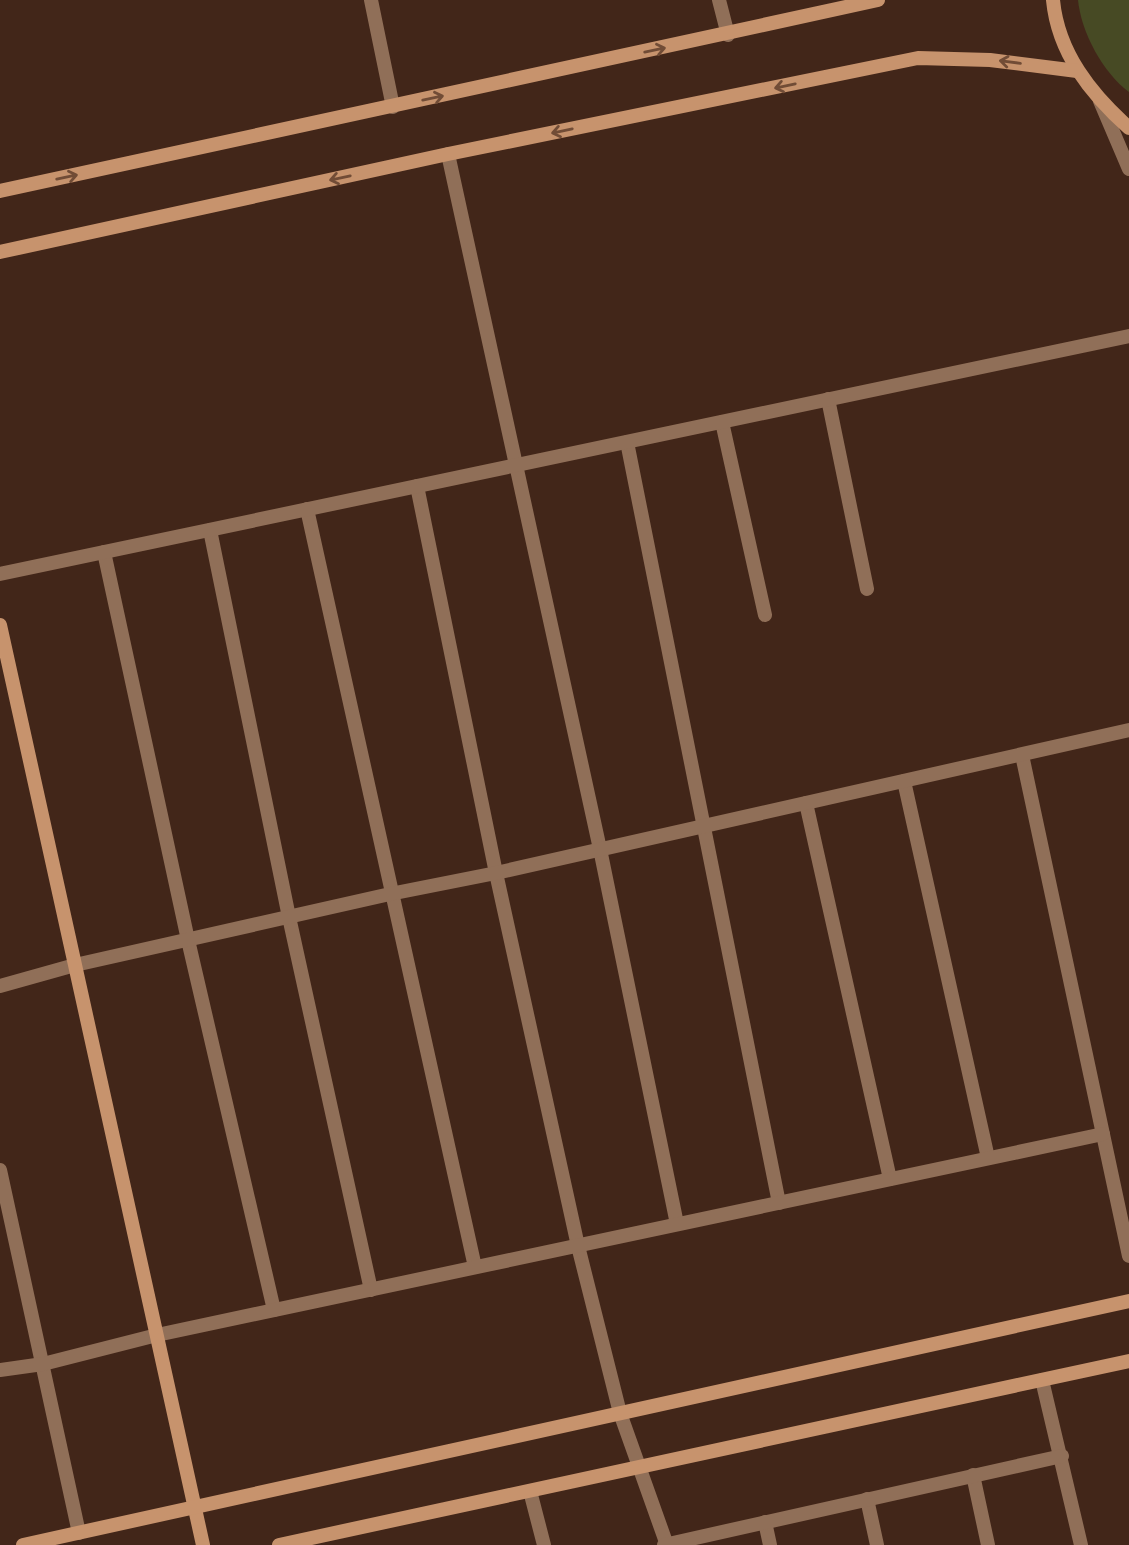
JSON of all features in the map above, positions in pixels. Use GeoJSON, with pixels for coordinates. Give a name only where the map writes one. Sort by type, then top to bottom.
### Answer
{"type":"FeatureCollection","features":[{"type":"Feature","properties":{"kind":"street"},"geometry":{"type":"LineString","coordinates":[[371,0],[393,107]]}},
{"type":"Feature","properties":{"kind":"street"},"geometry":{"type":"LineString","coordinates":[[719,0],[728,34]]}},
{"type":"Feature","properties":{"kind":"street"},"geometry":{"type":"LineString","coordinates":[[0,191],[878,0]]}},
{"type":"Feature","properties":{"kind":"street"},"geometry":{"type":"LineString","coordinates":[[1053,0],[1062,37],[1077,71],[1100,101],[1129,128]]}},
{"type":"Feature","properties":{"kind":"street"},"geometry":{"type":"LineString","coordinates":[[0,252],[447,154],[918,58],[990,60],[1077,71]]}},
{"type":"Feature","properties":{"kind":"street"},"geometry":{"type":"LineString","coordinates":[[1100,101],[1129,169]]}},
{"type":"Feature","properties":{"kind":"street"},"geometry":{"type":"LineString","coordinates":[[447,154],[600,849],[677,1224]]}},
{"type":"Feature","properties":{"kind":"street"},"geometry":{"type":"LineString","coordinates":[[0,574],[1129,336]]}},
{"type":"Feature","properties":{"kind":"street"},"geometry":{"type":"LineString","coordinates":[[828,399],[867,589]]}},
{"type":"Feature","properties":{"kind":"street"},"geometry":{"type":"LineString","coordinates":[[722,422],[765,615]]}},
{"type":"Feature","properties":{"kind":"street"},"geometry":{"type":"LineString","coordinates":[[627,442],[779,1203]]}},
{"type":"Feature","properties":{"kind":"street"},"geometry":{"type":"LineString","coordinates":[[417,486],[496,873],[578,1246],[620,1413],[666,1545],[1062,1456]]}},
{"type":"Feature","properties":{"kind":"street"},"geometry":{"type":"LineString","coordinates":[[307,509],[390,894],[475,1267]]}},
{"type":"Feature","properties":{"kind":"street"},"geometry":{"type":"LineString","coordinates":[[210,530],[289,917],[371,1290]]}},
{"type":"Feature","properties":{"kind":"street"},"geometry":{"type":"LineString","coordinates":[[104,552],[188,940],[274,1310]]}},
{"type":"Feature","properties":{"kind":"street"},"geometry":{"type":"LineString","coordinates":[[0,625],[203,1545]]}},
{"type":"Feature","properties":{"kind":"street"},"geometry":{"type":"LineString","coordinates":[[0,986],[75,965],[704,827],[1129,730]]}},
{"type":"Feature","properties":{"kind":"street"},"geometry":{"type":"LineString","coordinates":[[1022,755],[1129,1256]]}},
{"type":"Feature","properties":{"kind":"street"},"geometry":{"type":"LineString","coordinates":[[904,781],[988,1158]]}},
{"type":"Feature","properties":{"kind":"street"},"geometry":{"type":"LineString","coordinates":[[806,803],[890,1179]]}},
{"type":"Feature","properties":{"kind":"street"},"geometry":{"type":"LineString","coordinates":[[0,1370],[43,1364],[157,1335],[1102,1134]]}},
{"type":"Feature","properties":{"kind":"street"},"geometry":{"type":"LineString","coordinates":[[0,1170],[79,1533]]}},
{"type":"Feature","properties":{"kind":"street"},"geometry":{"type":"LineString","coordinates":[[23,1545],[1129,1301]]}},
{"type":"Feature","properties":{"kind":"street"},"geometry":{"type":"LineString","coordinates":[[279,1545],[1129,1361]]}},
{"type":"Feature","properties":{"kind":"street"},"geometry":{"type":"LineString","coordinates":[[1042,1380],[1081,1545]]}},
{"type":"Feature","properties":{"kind":"street"},"geometry":{"type":"LineString","coordinates":[[973,1475],[988,1545]]}},
{"type":"Feature","properties":{"kind":"street"},"geometry":{"type":"LineString","coordinates":[[530,1491],[544,1545]]}},
{"type":"Feature","properties":{"kind":"street"},"geometry":{"type":"LineString","coordinates":[[867,1499],[877,1545]]}},
{"type":"Feature","properties":{"kind":"street"},"geometry":{"type":"LineString","coordinates":[[765,1522],[770,1545]]}},
{"type":"Feature","properties":{"kind":"green space"},"geometry":{"type":"Polygon","coordinates":[[[1078,0],[1129,0],[1129,92],[1110,74],[1095,51],[1084,25],[1078,0]]]}}]}
